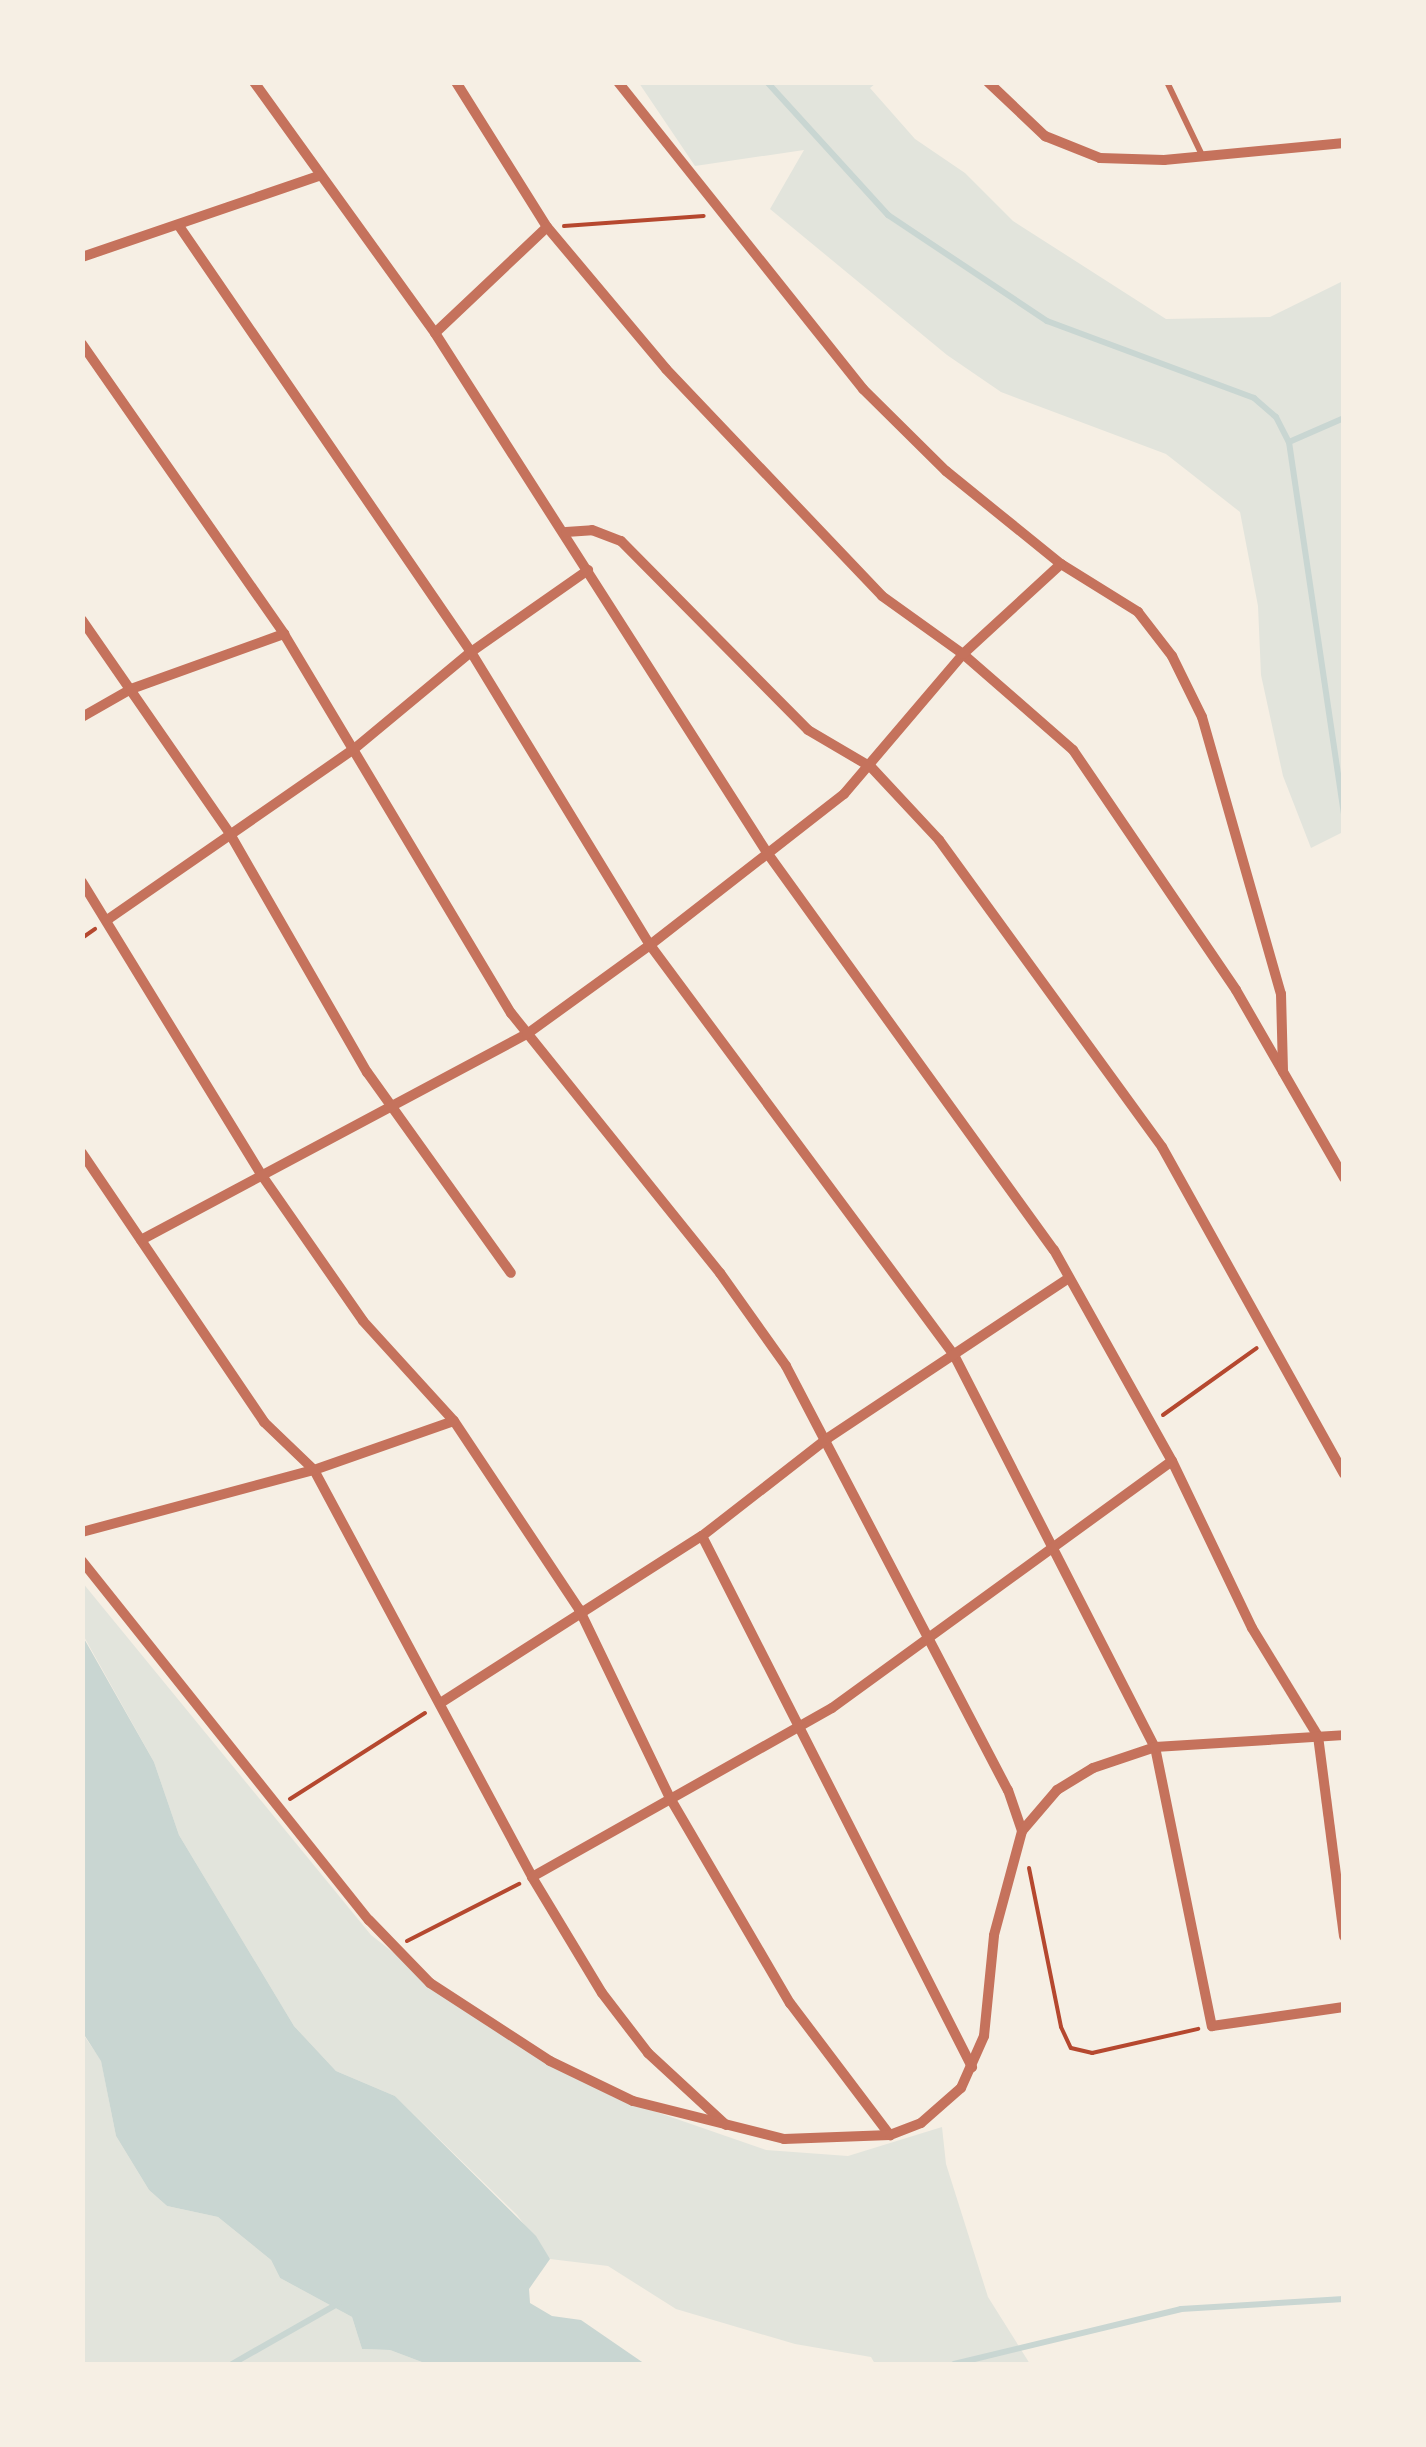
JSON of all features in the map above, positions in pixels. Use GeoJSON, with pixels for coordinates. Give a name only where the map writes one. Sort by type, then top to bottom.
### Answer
{"type":"FeatureCollection","features":[{"type":"Feature","properties":{"kind":"street"},"geometry":{"type":"LineString","coordinates":[[254,82],[435,333],[566,532],[768,854],[977,1139],[1069,1278],[1172,1461],[1252,1628],[1318,1736],[1344,1936]]}},
{"type":"Feature","properties":{"kind":"street"},"geometry":{"type":"LineString","coordinates":[[456,82],[547,227],[666,368],[882,596],[963,654],[1051,726],[1093,776],[1236,990],[1344,1178]]}},
{"type":"Feature","properties":{"kind":"street"},"geometry":{"type":"LineString","coordinates":[[618,82],[863,389],[946,471],[1061,564],[1138,612],[1189,686],[1280,994],[1282,1074]]}},
{"type":"Feature","properties":{"kind":"street"},"geometry":{"type":"LineString","coordinates":[[988,82],[1068,150],[1133,161],[1344,143]]}},
{"type":"Feature","properties":{"kind":"street"},"geometry":{"type":"LineString","coordinates":[[82,257],[319,176]]}},
{"type":"Feature","properties":{"kind":"street"},"geometry":{"type":"LineString","coordinates":[[178,226],[471,652],[650,945],[954,1356],[1156,1746],[1212,2026],[1344,2006]]}},
{"type":"Feature","properties":{"kind":"street"},"geometry":{"type":"LineString","coordinates":[[435,333],[547,227]]}},
{"type":"Feature","properties":{"kind":"street"},"geometry":{"type":"LineString","coordinates":[[82,344],[284,634],[483,971],[527,1034],[748,1309],[828,1438],[1008,1790],[1022,1831]]}},
{"type":"Feature","properties":{"kind":"street"},"geometry":{"type":"LineString","coordinates":[[566,532],[592,530],[621,541],[808,730],[871,767],[940,840],[1162,1147],[1344,1474]]}},
{"type":"Feature","properties":{"kind":"street"},"geometry":{"type":"LineString","coordinates":[[140,1240],[527,1034],[650,945],[768,854],[871,767],[963,654],[1061,564]]}},
{"type":"Feature","properties":{"kind":"street"},"geometry":{"type":"LineString","coordinates":[[106,920],[354,749],[471,652],[588,570]]}},
{"type":"Feature","properties":{"kind":"street"},"geometry":{"type":"LineString","coordinates":[[82,620],[230,834],[392,1107],[511,1273]]}},
{"type":"Feature","properties":{"kind":"street"},"geometry":{"type":"LineString","coordinates":[[82,717],[131,689],[284,634]]}},
{"type":"Feature","properties":{"kind":"street"},"geometry":{"type":"LineString","coordinates":[[82,882],[263,1177],[363,1322],[454,1421],[579,1609],[670,1798],[813,2040],[890,2135]]}},
{"type":"Feature","properties":{"kind":"street"},"geometry":{"type":"LineString","coordinates":[[82,1153],[264,1422],[314,1470],[442,1702],[532,1877],[625,2026],[730,2129]]}},
{"type":"Feature","properties":{"kind":"street"},"geometry":{"type":"LineString","coordinates":[[442,1702],[579,1609],[702,1536],[828,1438],[1069,1278]]}},
{"type":"Feature","properties":{"kind":"street"},"geometry":{"type":"LineString","coordinates":[[82,1532],[314,1470],[454,1421]]}},
{"type":"Feature","properties":{"kind":"street"},"geometry":{"type":"LineString","coordinates":[[532,1877],[802,1726],[1172,1461]]}},
{"type":"Feature","properties":{"kind":"street"},"geometry":{"type":"LineString","coordinates":[[702,1536],[802,1726],[972,2067]]}},
{"type":"Feature","properties":{"kind":"street"},"geometry":{"type":"LineString","coordinates":[[82,1561],[282,1804],[392,1948],[460,2005],[550,2061],[633,2101],[730,2129],[820,2141],[890,2135],[940,2108],[972,2067],[984,2036],[994,1935],[1022,1831],[1042,1802],[1077,1777],[1156,1746],[1344,1735]]}},
{"type":"Feature","properties":{"kind":"lane"},"geometry":{"type":"LineString","coordinates":[[1167,82],[1202,155]]}},
{"type":"Feature","properties":{"kind":"path"},"geometry":{"type":"LineString","coordinates":[[547,227],[724,215]]}},
{"type":"Feature","properties":{"kind":"path"},"geometry":{"type":"LineString","coordinates":[[1150,1424],[1271,1338]]}},
{"type":"Feature","properties":{"kind":"path"},"geometry":{"type":"LineString","coordinates":[[282,1804],[442,1702]]}},
{"type":"Feature","properties":{"kind":"path"},"geometry":{"type":"LineString","coordinates":[[1022,1831],[1061,2026],[1072,2048],[1092,2053],[1212,2026]]}},
{"type":"Feature","properties":{"kind":"path"},"geometry":{"type":"LineString","coordinates":[[392,1948],[532,1877]]}},
{"type":"Feature","properties":{"kind":"shaded area"},"geometry":{"type":"Polygon","coordinates":[[[639,83],[876,83],[870,88],[915,139],[965,173],[1013,221],[1166,319],[1270,317],[1343,281],[1343,832],[1311,848],[1283,776],[1261,675],[1258,606],[1240,512],[1166,454],[1001,392],[947,355],[770,209],[804,150],[695,166],[639,83]]]}},
{"type":"Feature","properties":{"kind":"shaded area"},"geometry":{"type":"Polygon","coordinates":[[[82,1582],[371,1935],[487,2026],[613,2097],[766,2150],[848,2156],[942,2127],[946,2164],[988,2297],[1030,2364],[875,2364],[871,2357],[795,2344],[676,2309],[608,2266],[550,2259],[517,2215],[395,2096],[336,2071],[294,2026],[179,1835],[154,1762],[83,1635],[82,1582]]]}},
{"type":"Feature","properties":{"kind":"shaded area"},"geometry":{"type":"Polygon","coordinates":[[[82,1635],[154,1762],[179,1835],[294,2026],[336,2071],[395,2096],[536,2236],[550,2259],[529,2289],[530,2303],[552,2316],[581,2320],[645,2364],[427,2364],[390,2350],[362,2349],[352,2317],[280,2278],[271,2260],[218,2217],[167,2206],[149,2190],[116,2136],[101,2061],[83,2033],[82,1635]]]}},
{"type":"Feature","properties":{"kind":"shaded area"},"geometry":{"type":"Polygon","coordinates":[[[82,2033],[101,2060],[116,2136],[149,2190],[167,2206],[218,2217],[271,2260],[280,2278],[352,2317],[362,2349],[390,2350],[427,2364],[83,2364],[82,2033]]]}},
{"type":"Feature","properties":{"kind":"waterway"},"geometry":{"type":"LineString","coordinates":[[767,82],[888,215],[1047,321],[1254,398],[1276,417],[1289,442],[1344,813]]}},
{"type":"Feature","properties":{"kind":"waterway"},"geometry":{"type":"LineString","coordinates":[[1289,442],[1344,418]]}},
{"type":"Feature","properties":{"kind":"waterway"},"geometry":{"type":"LineString","coordinates":[[954,2364],[1181,2309],[1344,2299]]}},
{"type":"Feature","properties":{"kind":"waterway"},"geometry":{"type":"LineString","coordinates":[[232,2364],[339,2303]]}}]}
